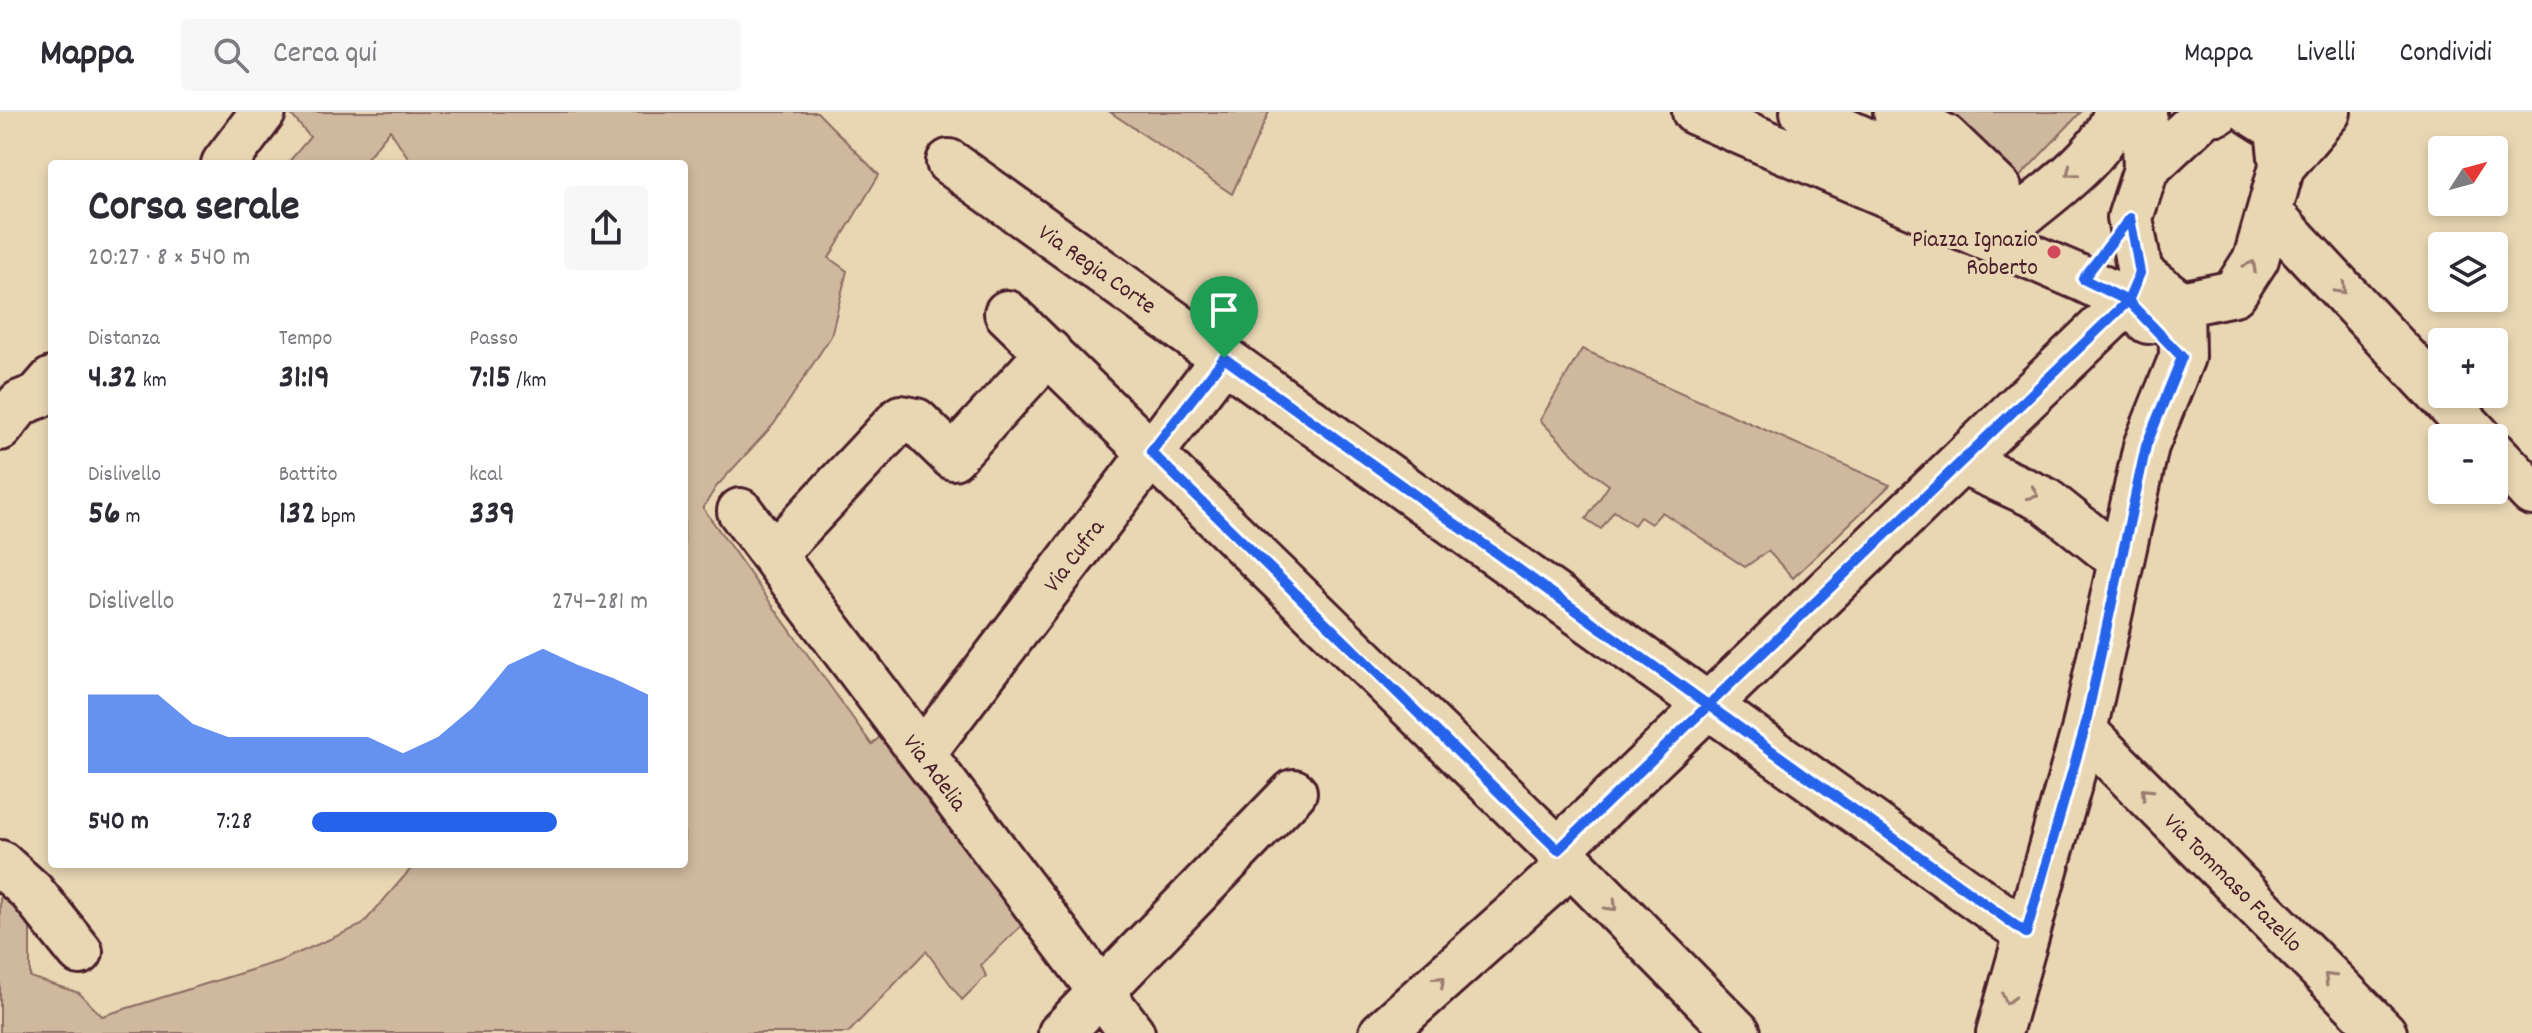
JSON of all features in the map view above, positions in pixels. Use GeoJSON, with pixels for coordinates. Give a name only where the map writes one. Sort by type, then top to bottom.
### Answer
{"type":"FeatureCollection","features":[{"type":"Feature","properties":{"kind":"street"},"geometry":{"type":"LineString","coordinates":[[227,160],[263,112]]}},
{"type":"Feature","properties":{"kind":"street"},"geometry":{"type":"LineString","coordinates":[[1695,112],[2083,279],[2134,287],[2181,304],[2234,293],[2256,259],[2269,212],[2274,130],[2328,112]]}},
{"type":"Feature","properties":{"kind":"street"},"geometry":{"type":"LineString","coordinates":[[1803,112],[2024,212]]}},
{"type":"Feature","properties":{"kind":"street"},"geometry":{"type":"LineString","coordinates":[[1896,112],[1945,137],[2024,212]]}},
{"type":"Feature","properties":{"kind":"street"},"geometry":{"type":"LineString","coordinates":[[1990,241],[2094,152],[2112,131],[2116,112]]}},
{"type":"Feature","properties":{"kind":"street"},"geometry":{"type":"LineString","coordinates":[[2083,279],[2130,218],[2146,169],[2144,112]]}},
{"type":"Feature","properties":{"kind":"street"},"geometry":{"type":"LineString","coordinates":[[2146,169],[2206,113],[2218,112]]}},
{"type":"Feature","properties":{"kind":"street","name":"Via Regia Corte"},"geometry":{"type":"LineString","coordinates":[[949,162],[2026,933]]}},
{"type":"Feature","properties":{"kind":"street"},"geometry":{"type":"LineString","coordinates":[[2269,212],[2467,424]]}},
{"type":"Feature","properties":{"kind":"street"},"geometry":{"type":"LineString","coordinates":[[2130,218],[2134,287],[2182,357]]}},
{"type":"Feature","properties":{"kind":"street"},"geometry":{"type":"LineString","coordinates":[[1382,1033],[1564,857],[1707,704],[1962,462],[2134,287]]}},
{"type":"Feature","properties":{"kind":"street"},"geometry":{"type":"LineString","coordinates":[[1999,1033],[2084,731],[2146,446],[2182,357],[2181,304]]}},
{"type":"Feature","properties":{"kind":"street"},"geometry":{"type":"LineString","coordinates":[[1007,313],[1564,857],[1738,1033]]}},
{"type":"Feature","properties":{"kind":"street"},"geometry":{"type":"LineString","coordinates":[[773,555],[901,418],[916,421],[953,457],[1049,352]]}},
{"type":"Feature","properties":{"kind":"street","name":"Via Cufra"},"geometry":{"type":"LineString","coordinates":[[923,753],[1224,358]]}},
{"type":"Feature","properties":{"kind":"street"},"geometry":{"type":"LineString","coordinates":[[1962,462],[2045,500],[2119,559]]}},
{"type":"Feature","properties":{"kind":"street"},"geometry":{"type":"LineString","coordinates":[[2508,468],[2532,493]]}},
{"type":"Feature","properties":{"kind":"street","name":"Via Adelia"},"geometry":{"type":"LineString","coordinates":[[740,511],[1132,1033]]}},
{"type":"Feature","properties":{"kind":"street","name":"Via Tommaso Fazello"},"geometry":{"type":"LineString","coordinates":[[2084,731],[2384,1033]]}},
{"type":"Feature","properties":{"kind":"street"},"geometry":{"type":"LineString","coordinates":[[1061,1033],[1294,792]]}},
{"type":"Feature","properties":{"kind":"street"},"geometry":{"type":"LineString","coordinates":[[0,863],[31,891],[80,952]]}},
{"type":"Feature","properties":{"kind":"shaded area"},"geometry":{"type":"Polygon","coordinates":[[[289,112],[817,112],[879,175],[829,258],[847,271],[831,336],[774,424],[716,487],[703,508],[872,745],[883,733],[1023,924],[981,965],[986,976],[962,1000],[926,951],[848,1033],[0,1033],[0,894],[30,922],[30,977],[79,993],[102,1016],[280,961],[362,925],[412,868],[688,868],[688,160],[409,160],[390,130],[365,160],[290,160],[310,137],[289,112]]]}},
{"type":"Feature","properties":{"kind":"shaded area"},"geometry":{"type":"Polygon","coordinates":[[[1110,112],[1269,112],[1232,194],[1110,112]]]}},
{"type":"Feature","properties":{"kind":"shaded area"},"geometry":{"type":"Polygon","coordinates":[[[1942,112],[2081,112],[2014,183],[1942,112]]]}},
{"type":"Feature","properties":{"kind":"shaded area"},"geometry":{"type":"Polygon","coordinates":[[[1582,349],[1890,485],[1793,578],[1768,551],[1745,567],[1662,512],[1651,524],[1640,517],[1634,525],[1614,511],[1601,529],[1586,519],[1609,485],[1591,472],[1540,420],[1582,349]]]}},
{"type":"Feature","properties":{"kind":"place","name":"Piazza Ignazio Roberto"},"geometry":{"type":"Point","coordinates":[2054,252]}},
{"type":"Feature","properties":{"kind":"route"},"geometry":{"type":"LineString","coordinates":[[1224,358],[1151,452],[1558,850],[1707,704],[2128,301],[2140,273],[2130,218],[2083,279],[2128,301],[2182,357],[2146,446],[2084,731],[2026,933],[1707,704],[1224,358]]}}]}
